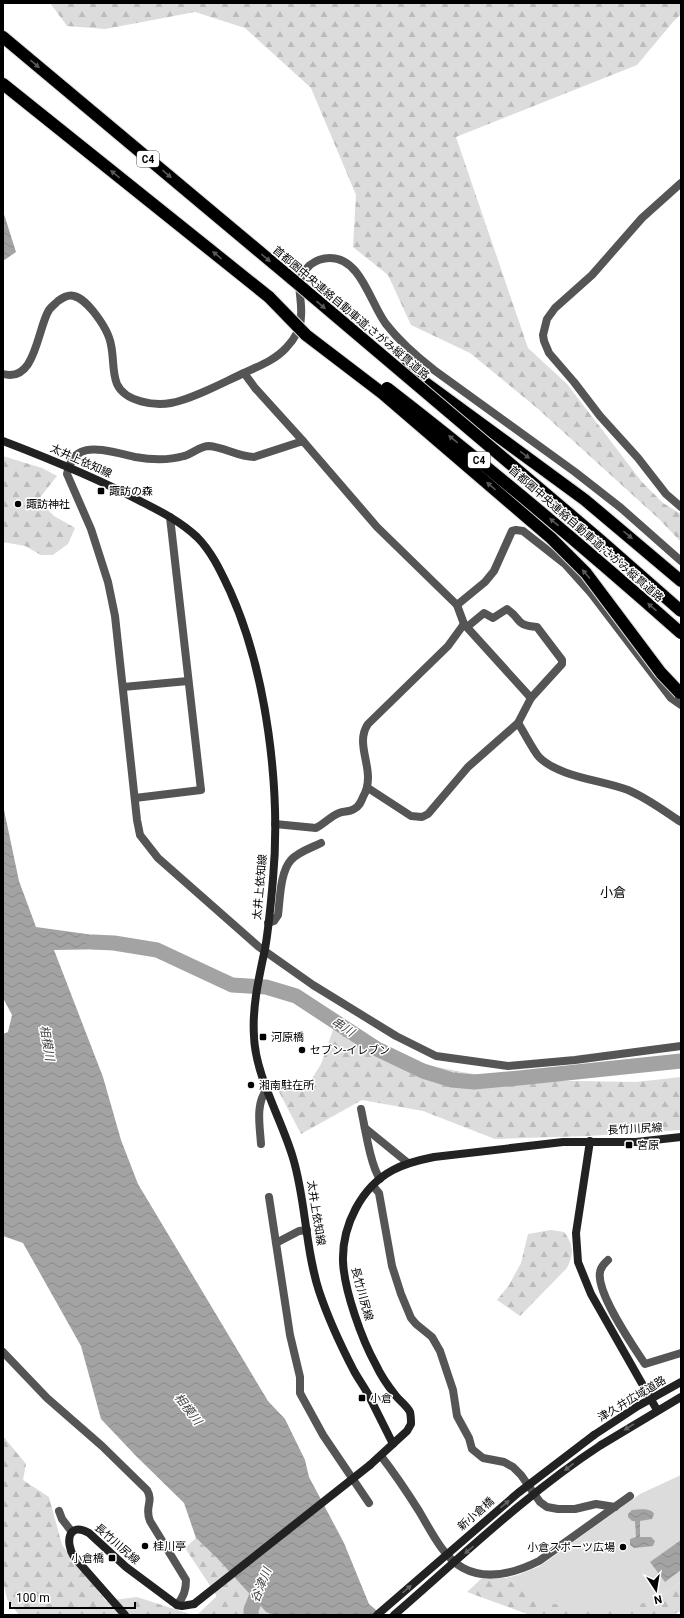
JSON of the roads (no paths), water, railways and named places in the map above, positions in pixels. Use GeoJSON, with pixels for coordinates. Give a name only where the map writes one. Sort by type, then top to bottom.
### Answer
{"type":"FeatureCollection","features":[{"type":"Feature","properties":{"kind":"highway","name":"首都圏中央連絡自動車道;さがみ縦貫道路"},"geometry":{"type":"LineString","coordinates":[[4,38],[292,279],[599,539],[681,611]]}},
{"type":"Feature","properties":{"kind":"highway","name":"首都圏中央連絡自動車道;さがみ縦貫道路"},"geometry":{"type":"LineString","coordinates":[[3,84],[269,297],[433,423],[587,550],[681,633]]}},
{"type":"Feature","properties":{"kind":"highway"},"geometry":{"type":"LineString","coordinates":[[269,297],[306,335],[382,393],[551,538],[586,573],[662,673],[681,694]]}},
{"type":"Feature","properties":{"kind":"highway"},"geometry":{"type":"LineString","coordinates":[[336,317],[586,500],[681,581]]}},
{"type":"Feature","properties":{"kind":"main road","name":"太井上依知線"},"geometry":{"type":"LineString","coordinates":[[3,441],[69,467],[170,517],[199,539],[211,554],[236,603],[248,638],[269,734],[275,824],[273,877],[268,923],[255,1002],[255,1051],[267,1089],[285,1133],[296,1169],[315,1276],[325,1306],[354,1371],[368,1394],[393,1444]]}},
{"type":"Feature","properties":{"kind":"main road","name":"長竹川尻線"},"geometry":{"type":"LineString","coordinates":[[72,1532],[77,1529],[88,1533],[126,1567],[177,1604],[182,1606],[194,1604],[370,1466],[407,1431],[411,1424],[410,1414],[385,1381],[369,1352],[348,1291],[343,1264],[345,1240],[350,1220],[359,1203],[380,1179],[393,1170],[408,1163],[434,1157],[484,1151],[563,1142],[636,1142],[681,1137]]}},
{"type":"Feature","properties":{"kind":"main road"},"geometry":{"type":"LineString","coordinates":[[590,1141],[578,1223],[578,1262],[585,1283],[658,1410]]}},
{"type":"Feature","properties":{"kind":"main road","name":"津久井広域道路"},"geometry":{"type":"LineString","coordinates":[[594,1435],[681,1382]]}},
{"type":"Feature","properties":{"kind":"main road","name":"津久井広域道路"},"geometry":{"type":"LineString","coordinates":[[601,1445],[681,1397]]}},
{"type":"Feature","properties":{"kind":"main road","name":"新小倉橋"},"geometry":{"type":"LineString","coordinates":[[378,1615],[518,1493],[594,1435]]}},
{"type":"Feature","properties":{"kind":"main road","name":"新小倉橋"},"geometry":{"type":"LineString","coordinates":[[394,1615],[533,1494],[601,1445]]}},
{"type":"Feature","properties":{"kind":"main road"},"geometry":{"type":"LineString","coordinates":[[72,1532],[68,1543],[74,1557],[125,1615]]}},
{"type":"Feature","properties":{"kind":"street"},"geometry":{"type":"LineString","coordinates":[[681,183],[642,218],[592,275],[555,308],[547,319],[543,335],[549,353],[600,416],[638,458],[666,494],[681,507]]}},
{"type":"Feature","properties":{"kind":"street"},"geometry":{"type":"LineString","coordinates":[[3,374],[8,375],[21,372],[29,364],[49,310],[62,298],[74,296],[88,304],[103,323],[111,344],[117,385],[124,392],[135,399],[155,403],[171,403],[184,399],[275,358],[286,349],[298,331],[302,316],[299,282],[305,271],[312,263],[327,258],[335,258],[343,261],[355,269],[379,313],[394,334],[414,354],[575,472],[621,508],[681,560]]}},
{"type":"Feature","properties":{"kind":"street"},"geometry":{"type":"LineString","coordinates":[[244,373],[255,388],[377,527],[457,605],[465,625],[531,698]]}},
{"type":"Feature","properties":{"kind":"street"},"geometry":{"type":"LineString","coordinates":[[303,441],[254,457],[245,457],[210,446],[203,447],[184,456],[162,460],[93,449],[82,451],[74,456],[69,467],[67,474],[91,529],[108,582],[115,616],[137,820],[140,835],[158,858],[264,953],[306,981],[396,1036],[436,1056],[508,1066],[575,1060],[681,1046]]}},
{"type":"Feature","properties":{"kind":"street"},"geometry":{"type":"LineString","coordinates":[[135,798],[201,790],[170,517]]}},
{"type":"Feature","properties":{"kind":"street"},"geometry":{"type":"LineString","coordinates":[[457,605],[486,582],[494,571],[512,532],[516,530],[523,531],[565,564],[591,594],[671,698],[681,705]]}},
{"type":"Feature","properties":{"kind":"street"},"geometry":{"type":"LineString","coordinates":[[275,824],[316,828],[338,813],[354,809],[360,804],[368,788],[367,761],[362,738],[368,724],[448,646],[465,625],[484,613],[493,618],[508,609],[520,623],[525,626],[537,627],[562,660],[562,664],[531,698],[518,723],[468,767],[428,814],[416,818],[411,816],[368,788]]}},
{"type":"Feature","properties":{"kind":"street"},"geometry":{"type":"LineString","coordinates":[[123,687],[188,681]]}},
{"type":"Feature","properties":{"kind":"street"},"geometry":{"type":"LineString","coordinates":[[518,723],[539,756],[549,764],[563,772],[629,791],[640,796],[681,822]]}},
{"type":"Feature","properties":{"kind":"street"},"geometry":{"type":"LineString","coordinates":[[268,923],[274,921],[278,915],[283,874],[290,861],[297,855],[321,843]]}},
{"type":"Feature","properties":{"kind":"street"},"geometry":{"type":"LineString","coordinates":[[261,1144],[259,1111],[264,1093],[267,1089]]}},
{"type":"Feature","properties":{"kind":"street"},"geometry":{"type":"LineString","coordinates":[[361,1109],[372,1160],[380,1179]]}},
{"type":"Feature","properties":{"kind":"street"},"geometry":{"type":"LineString","coordinates":[[365,1128],[408,1163]]}},
{"type":"Feature","properties":{"kind":"street"},"geometry":{"type":"LineString","coordinates":[[373,1186],[379,1193],[392,1266],[401,1294],[411,1318],[432,1337],[440,1351],[453,1390],[457,1416],[469,1438],[472,1449],[483,1458],[504,1462],[513,1466],[540,1502],[547,1506],[558,1509],[596,1504],[615,1506]]}},
{"type":"Feature","properties":{"kind":"street"},"geometry":{"type":"LineString","coordinates":[[269,1197],[290,1334],[300,1377],[300,1393],[323,1436],[369,1503]]}},
{"type":"Feature","properties":{"kind":"street"},"geometry":{"type":"LineString","coordinates":[[276,1243],[299,1231],[307,1230]]}},
{"type":"Feature","properties":{"kind":"street"},"geometry":{"type":"LineString","coordinates":[[608,1260],[602,1266],[599,1274],[602,1290],[618,1320],[645,1364],[681,1353]]}},
{"type":"Feature","properties":{"kind":"street"},"geometry":{"type":"LineString","coordinates":[[608,1324],[618,1320]]}},
{"type":"Feature","properties":{"kind":"street"},"geometry":{"type":"LineString","coordinates":[[5,1356],[47,1398],[102,1446],[147,1490],[150,1495],[147,1511],[150,1521],[186,1580],[186,1588],[183,1596],[177,1604]]}},
{"type":"Feature","properties":{"kind":"street"},"geometry":{"type":"LineString","coordinates":[[381,1456],[439,1544],[452,1560],[464,1569],[478,1573],[507,1573],[540,1561],[630,1496]]}},
{"type":"Feature","properties":{"kind":"street"},"geometry":{"type":"LineString","coordinates":[[59,1511],[62,1519],[72,1532]]}},
{"type":"Feature","properties":{"kind":"street"},"geometry":{"type":"LineString","coordinates":[[442,1563],[452,1560]]}},
{"type":"Feature","properties":{"kind":"water"},"geometry":{"type":"Polygon","coordinates":[[[3,211],[16,252],[3,261],[3,211]]]}},
{"type":"Feature","properties":{"kind":"water","name":"相模川"},"geometry":{"type":"Polygon","coordinates":[[[3,805],[19,881],[36,927],[115,938],[114,949],[54,950],[103,1077],[121,1140],[138,1184],[268,1401],[285,1419],[305,1460],[309,1477],[344,1543],[369,1604],[382,1615],[273,1615],[266,1612],[216,1557],[196,1538],[184,1503],[101,1419],[81,1346],[23,1243],[3,1236],[3,1034],[8,1032],[12,1015],[3,998],[3,805]]]}},
{"type":"Feature","properties":{"kind":"water"},"geometry":{"type":"Polygon","coordinates":[[[632,1510],[650,1510],[654,1514],[652,1519],[640,1521],[640,1537],[651,1537],[655,1541],[653,1546],[634,1548],[630,1545],[630,1539],[636,1537],[635,1521],[632,1521],[628,1517],[628,1514],[632,1510]]]}},
{"type":"Feature","properties":{"kind":"water"},"geometry":{"type":"Polygon","coordinates":[[[681,1540],[681,1570],[665,1582],[650,1562],[681,1540]]]}},
{"type":"Feature","properties":{"kind":"waterway","name":"串川"},"geometry":{"type":"LineString","coordinates":[[93,942],[114,943],[157,950],[232,985],[266,987],[296,996],[377,1049],[423,1071],[452,1080],[474,1082],[681,1061]]}},
{"type":"Feature","properties":{"kind":"waterway","name":"谷津川"},"geometry":{"type":"LineString","coordinates":[[251,1615],[251,1610],[262,1582]]}},
{"type":"Feature","properties":{"kind":"place","name":"諏訪の森"},"geometry":{"type":"Point","coordinates":[101,491]}},
{"type":"Feature","properties":{"kind":"place","name":"諏訪神社"},"geometry":{"type":"Point","coordinates":[18,504]}},
{"type":"Feature","properties":{"kind":"place","name":"河原橋"},"geometry":{"type":"Point","coordinates":[263,1037]}},
{"type":"Feature","properties":{"kind":"place","name":"セブン-イレブン"},"geometry":{"type":"Point","coordinates":[302,1050]}},
{"type":"Feature","properties":{"kind":"place","name":"湘南駐在所"},"geometry":{"type":"Point","coordinates":[251,1085]}},
{"type":"Feature","properties":{"kind":"place","name":"宮原"},"geometry":{"type":"Point","coordinates":[629,1145]}},
{"type":"Feature","properties":{"kind":"place","name":"小倉"},"geometry":{"type":"Point","coordinates":[362,1398]}},
{"type":"Feature","properties":{"kind":"place","name":"桂川亭"},"geometry":{"type":"Point","coordinates":[145,1546]}},
{"type":"Feature","properties":{"kind":"place","name":"小倉スポーツ広場"},"geometry":{"type":"Point","coordinates":[623,1547]}},
{"type":"Feature","properties":{"kind":"place","name":"小倉橋"},"geometry":{"type":"Point","coordinates":[112,1558]}},
{"type":"Feature","properties":{"kind":"district","name":"小倉"},"geometry":{"type":"Point","coordinates":[613,892]}}]}
